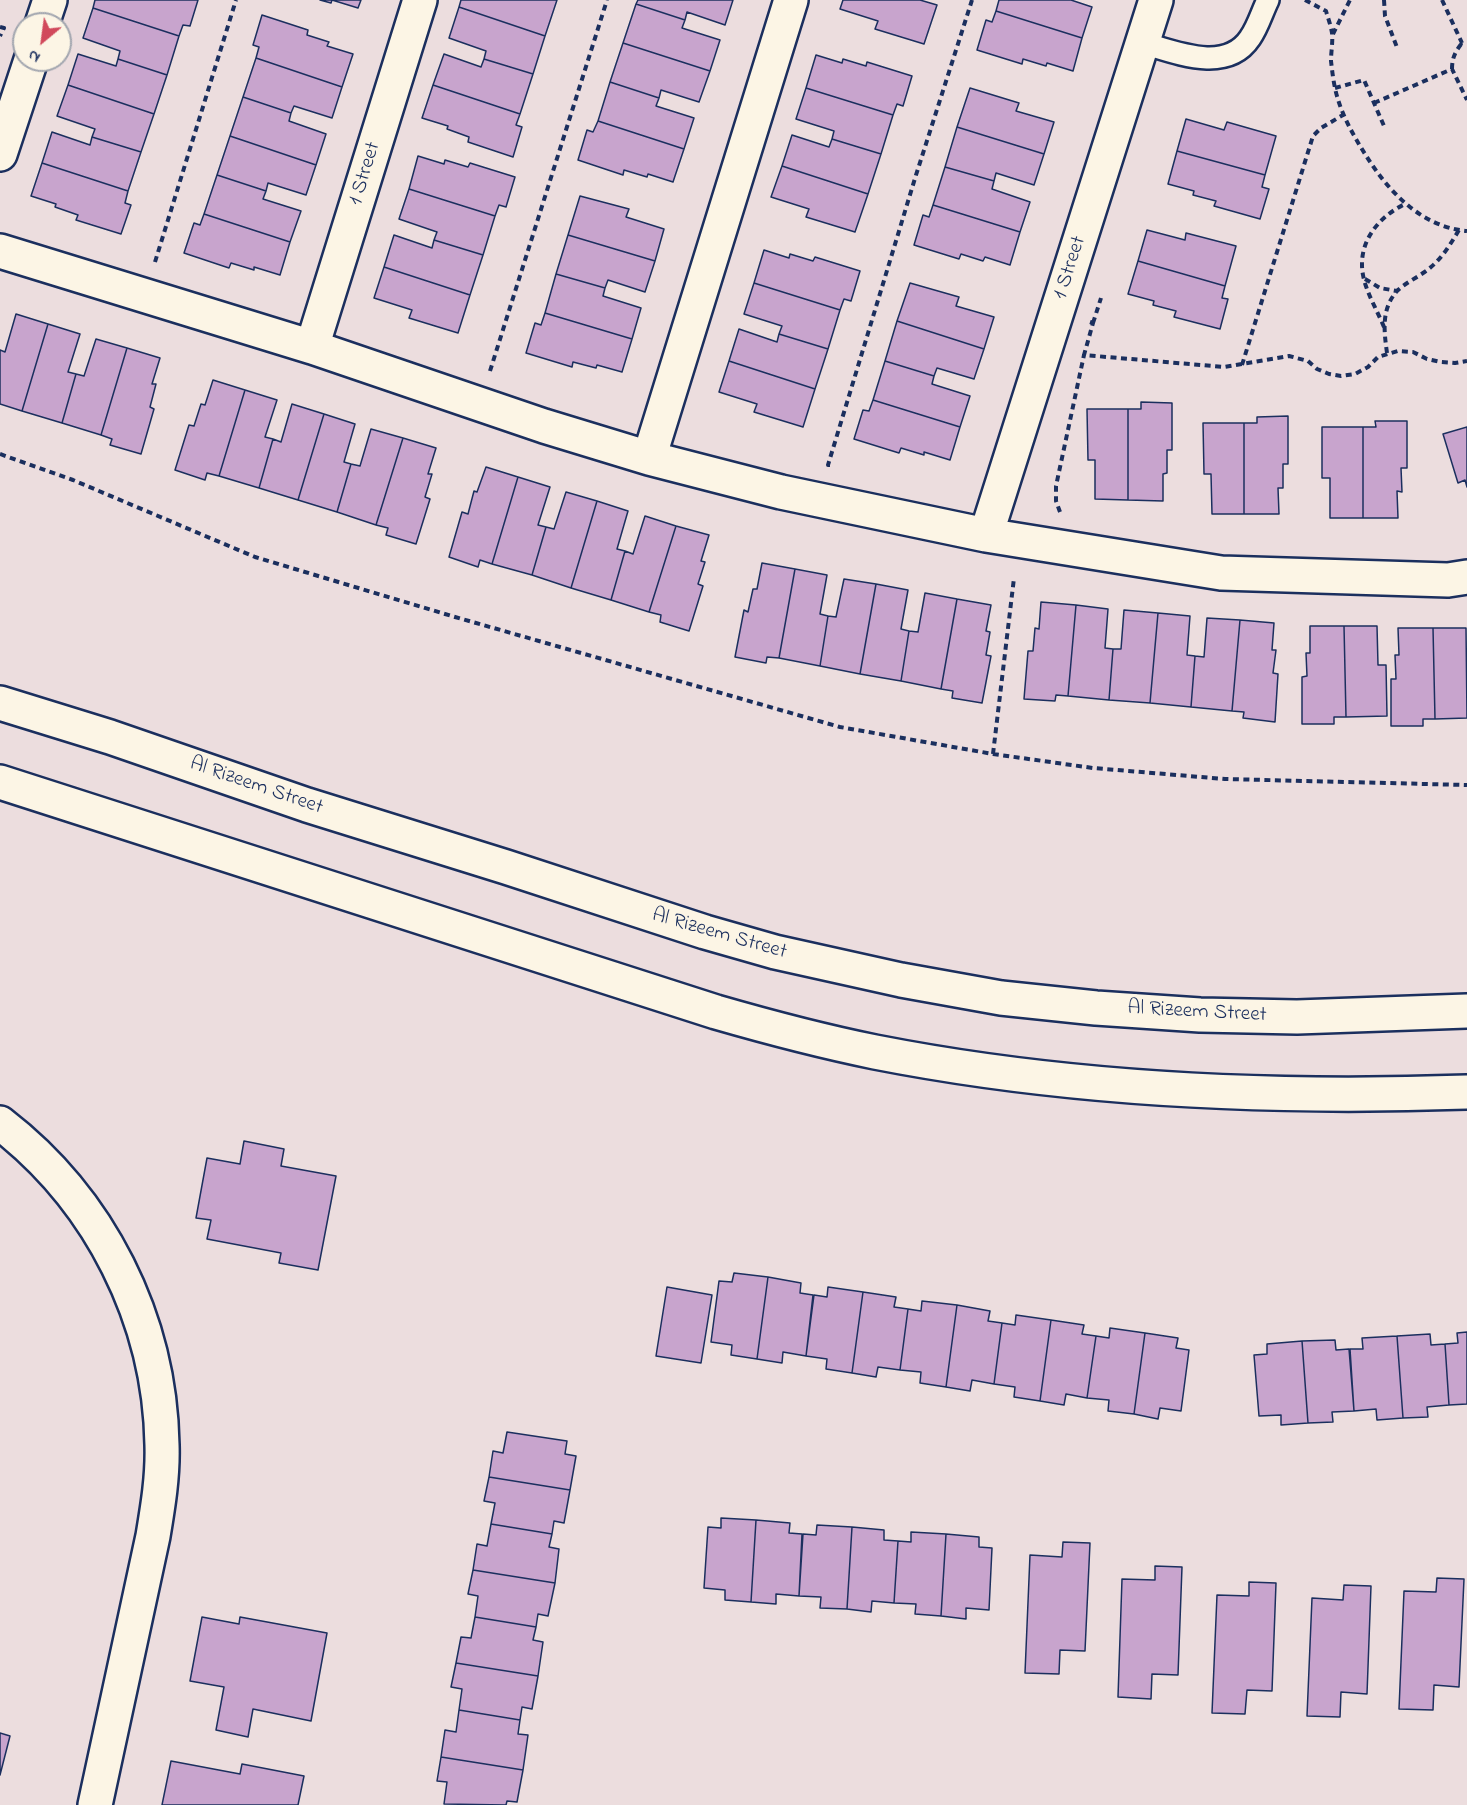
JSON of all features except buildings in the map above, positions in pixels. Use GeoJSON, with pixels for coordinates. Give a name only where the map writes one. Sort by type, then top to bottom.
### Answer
{"type":"FeatureCollection","features":[{"type":"Feature","properties":{"kind":"street","name":"1 Street"},"geometry":{"type":"LineString","coordinates":[[312,347],[420,0]]}},
{"type":"Feature","properties":{"kind":"street"},"geometry":{"type":"LineString","coordinates":[[649,458],[791,0]]}},
{"type":"Feature","properties":{"kind":"street","name":"1 Street"},"geometry":{"type":"LineString","coordinates":[[986,535],[1156,0]]}},
{"type":"Feature","properties":{"kind":"street"},"geometry":{"type":"LineString","coordinates":[[0,154],[27,72]]}},
{"type":"Feature","properties":{"kind":"street"},"geometry":{"type":"LineString","coordinates":[[0,251],[312,347],[544,426],[649,458],[781,492],[986,535],[1221,573],[1428,580],[1467,577]]}},
{"type":"Feature","properties":{"kind":"street","name":"Al Rizeem Street"},"geometry":{"type":"LineString","coordinates":[[0,703],[110,737],[307,805],[694,929],[775,952],[901,980],[1001,998],[1096,1008],[1200,1015],[1297,1017],[1467,1011]]}},
{"type":"Feature","properties":{"kind":"street"},"geometry":{"type":"LineString","coordinates":[[0,782],[716,1012],[873,1052],[1063,1081],[1159,1089],[1389,1095],[1467,1092]]}},
{"type":"Feature","properties":{"kind":"street"},"geometry":{"type":"LineString","coordinates":[[0,1123],[46,1162],[75,1196],[101,1233],[122,1273],[139,1314],[152,1358],[160,1402],[162,1457],[160,1491],[153,1536],[95,1805]]}},
{"type":"Feature","properties":{"kind":"lane"},"geometry":{"type":"LineString","coordinates":[[1143,43],[1189,56],[1211,59],[1232,54],[1250,39],[1268,0]]}},
{"type":"Feature","properties":{"kind":"path"},"geometry":{"type":"LineString","coordinates":[[155,262],[236,0]]}},
{"type":"Feature","properties":{"kind":"path"},"geometry":{"type":"LineString","coordinates":[[489,371],[607,0]]}},
{"type":"Feature","properties":{"kind":"path"},"geometry":{"type":"LineString","coordinates":[[839,468],[828,465],[972,0]]}},
{"type":"Feature","properties":{"kind":"path"},"geometry":{"type":"LineString","coordinates":[[1305,0],[1326,11],[1332,35],[1331,62],[1335,88],[1343,115],[1375,171],[1387,186],[1418,213],[1438,223],[1467,231]]}},
{"type":"Feature","properties":{"kind":"path"},"geometry":{"type":"LineString","coordinates":[[1332,35],[1350,0]]}},
{"type":"Feature","properties":{"kind":"path"},"geometry":{"type":"LineString","coordinates":[[1384,0],[1385,16],[1398,50]]}},
{"type":"Feature","properties":{"kind":"path"},"geometry":{"type":"LineString","coordinates":[[1442,0],[1465,42],[1456,50],[1452,59],[1452,69],[1467,100]]}},
{"type":"Feature","properties":{"kind":"path"},"geometry":{"type":"LineString","coordinates":[[0,27],[4,28],[0,36]]}},
{"type":"Feature","properties":{"kind":"path"},"geometry":{"type":"LineString","coordinates":[[1374,103],[1452,69]]}},
{"type":"Feature","properties":{"kind":"path"},"geometry":{"type":"LineString","coordinates":[[1335,88],[1364,80],[1384,126]]}},
{"type":"Feature","properties":{"kind":"path"},"geometry":{"type":"LineString","coordinates":[[1242,365],[1313,136],[1321,128],[1343,115]]}},
{"type":"Feature","properties":{"kind":"path"},"geometry":{"type":"LineString","coordinates":[[1384,327],[1365,279],[1362,261],[1364,247],[1379,221],[1391,210],[1406,203]]}},
{"type":"Feature","properties":{"kind":"path"},"geometry":{"type":"LineString","coordinates":[[1387,353],[1384,327],[1386,311],[1397,291],[1433,265],[1459,230]]}},
{"type":"Feature","properties":{"kind":"path"},"geometry":{"type":"LineString","coordinates":[[1365,279],[1380,288],[1397,291]]}},
{"type":"Feature","properties":{"kind":"path"},"geometry":{"type":"LineString","coordinates":[[1057,313],[1093,323],[1084,355],[1224,367],[1289,356],[1308,361],[1317,369],[1329,374],[1341,376],[1355,374],[1368,368],[1378,357],[1398,351],[1413,352],[1427,359],[1441,362],[1467,361]]}},
{"type":"Feature","properties":{"kind":"path"},"geometry":{"type":"LineString","coordinates":[[0,454],[73,480],[255,557],[840,727],[993,754],[1093,768],[1225,779],[1467,785]]}},
{"type":"Feature","properties":{"kind":"path"},"geometry":{"type":"LineString","coordinates":[[993,754],[1014,578]]}}]}
